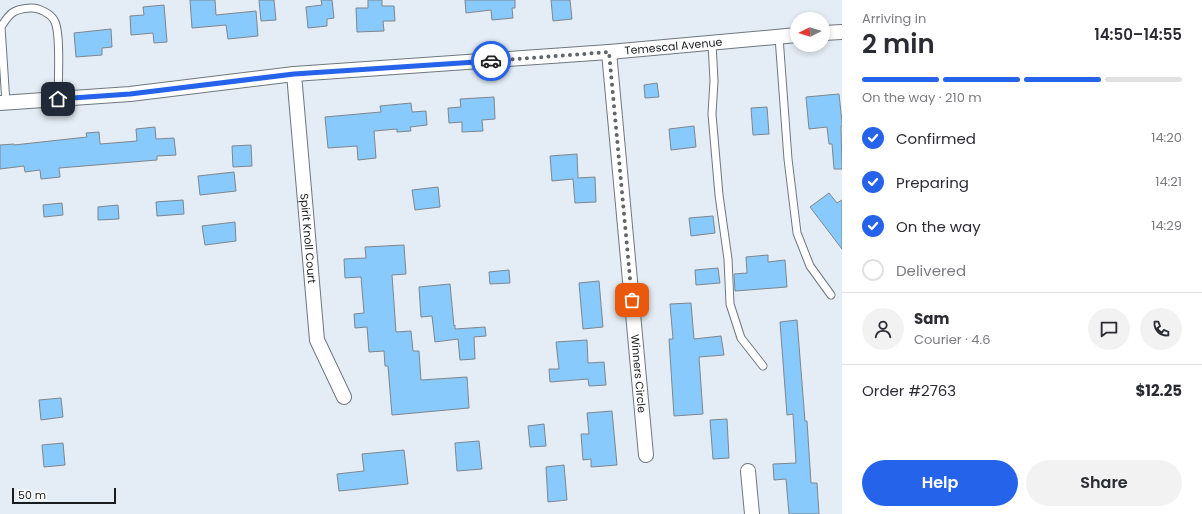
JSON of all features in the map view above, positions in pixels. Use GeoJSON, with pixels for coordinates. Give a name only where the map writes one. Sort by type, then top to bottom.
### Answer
{"type":"FeatureCollection","features":[{"type":"Feature","properties":{"kind":"street"},"geometry":{"type":"LineString","coordinates":[[830,33],[842,32]]}},
{"type":"Feature","properties":{"kind":"street","name":"Temescal Avenue"},"geometry":{"type":"LineString","coordinates":[[3,103],[130,94],[294,74],[609,52],[790,36]]}},
{"type":"Feature","properties":{"kind":"street","name":"Winners Circle"},"geometry":{"type":"LineString","coordinates":[[609,52],[646,455]]}},
{"type":"Feature","properties":{"kind":"street","name":"Spirit Knoll Court"},"geometry":{"type":"LineString","coordinates":[[294,74],[317,340],[344,396]]}},
{"type":"Feature","properties":{"kind":"street"},"geometry":{"type":"LineString","coordinates":[[748,471],[752,514]]}},
{"type":"Feature","properties":{"kind":"lane"},"geometry":{"type":"LineString","coordinates":[[3,103],[1,27],[12,12],[26,8],[35,8],[48,15],[55,21],[58,32],[58,99]]}},
{"type":"Feature","properties":{"kind":"lane"},"geometry":{"type":"LineString","coordinates":[[779,37],[787,145],[797,232],[810,266],[831,295]]}},
{"type":"Feature","properties":{"kind":"lane"},"geometry":{"type":"LineString","coordinates":[[712,43],[714,82],[712,114],[719,195],[728,259],[730,304],[741,338],[762,366]]}},
{"type":"Feature","properties":{"kind":"building"},"geometry":{"type":"Polygon","coordinates":[[[190,0],[215,0],[216,15],[256,11],[258,36],[228,39],[226,25],[192,28],[190,0]]]}},
{"type":"Feature","properties":{"kind":"building"},"geometry":{"type":"Polygon","coordinates":[[[259,0],[274,0],[276,20],[261,21],[259,0]]]}},
{"type":"Feature","properties":{"kind":"building"},"geometry":{"type":"Polygon","coordinates":[[[321,0],[332,0],[334,18],[327,19],[327,26],[308,28],[306,7],[322,5],[321,0]]]}},
{"type":"Feature","properties":{"kind":"building"},"geometry":{"type":"Polygon","coordinates":[[[368,0],[382,0],[382,6],[394,6],[395,21],[383,21],[384,31],[357,32],[356,8],[368,8],[368,0]]]}},
{"type":"Feature","properties":{"kind":"building"},"geometry":{"type":"Polygon","coordinates":[[[465,0],[515,0],[515,8],[512,8],[513,18],[492,20],[491,10],[466,13],[465,0]]]}},
{"type":"Feature","properties":{"kind":"building"},"geometry":{"type":"Polygon","coordinates":[[[551,0],[570,0],[572,19],[553,21],[551,0]]]}},
{"type":"Feature","properties":{"kind":"building"},"geometry":{"type":"Polygon","coordinates":[[[164,5],[167,42],[154,43],[153,33],[131,35],[130,16],[144,15],[143,7],[164,5]]]}},
{"type":"Feature","properties":{"kind":"building"},"geometry":{"type":"Polygon","coordinates":[[[111,29],[112,47],[102,48],[102,55],[76,57],[74,33],[111,29]]]}},
{"type":"Feature","properties":{"kind":"building"},"geometry":{"type":"Polygon","coordinates":[[[657,83],[659,97],[645,98],[644,85],[657,83]]]}},
{"type":"Feature","properties":{"kind":"building"},"geometry":{"type":"Polygon","coordinates":[[[839,94],[842,122],[842,169],[834,169],[832,144],[829,144],[827,127],[809,129],[806,97],[839,94]]]}},
{"type":"Feature","properties":{"kind":"building"},"geometry":{"type":"Polygon","coordinates":[[[494,97],[495,119],[482,120],[483,131],[462,132],[462,122],[449,123],[448,108],[461,107],[460,99],[494,97]]]}},
{"type":"Feature","properties":{"kind":"building"},"geometry":{"type":"Polygon","coordinates":[[[411,103],[412,112],[426,111],[427,125],[410,127],[411,131],[397,132],[397,129],[374,131],[376,158],[358,160],[357,146],[328,148],[325,117],[381,112],[380,106],[411,103]]]}},
{"type":"Feature","properties":{"kind":"building"},"geometry":{"type":"Polygon","coordinates":[[[767,107],[769,134],[753,135],[751,108],[767,107]]]}},
{"type":"Feature","properties":{"kind":"building"},"geometry":{"type":"Polygon","coordinates":[[[694,126],[696,147],[671,150],[669,129],[694,126]]]}},
{"type":"Feature","properties":{"kind":"building"},"geometry":{"type":"Polygon","coordinates":[[[155,127],[156,139],[174,138],[176,155],[157,156],[157,160],[59,168],[60,177],[41,179],[40,170],[25,172],[24,166],[0,169],[0,145],[14,145],[87,137],[86,133],[99,132],[100,144],[137,141],[136,129],[155,127]]]}},
{"type":"Feature","properties":{"kind":"building"},"geometry":{"type":"Polygon","coordinates":[[[251,145],[252,166],[233,167],[232,146],[251,145]]]}},
{"type":"Feature","properties":{"kind":"building"},"geometry":{"type":"Polygon","coordinates":[[[577,154],[578,178],[595,177],[596,202],[575,203],[573,179],[552,181],[550,156],[577,154]]]}},
{"type":"Feature","properties":{"kind":"building"},"geometry":{"type":"Polygon","coordinates":[[[234,172],[236,191],[200,195],[198,176],[234,172]]]}},
{"type":"Feature","properties":{"kind":"building"},"geometry":{"type":"Polygon","coordinates":[[[438,187],[440,207],[415,210],[412,190],[438,187]]]}},
{"type":"Feature","properties":{"kind":"building"},"geometry":{"type":"Polygon","coordinates":[[[829,193],[837,203],[842,200],[842,249],[810,207],[829,193]]]}},
{"type":"Feature","properties":{"kind":"building"},"geometry":{"type":"Polygon","coordinates":[[[183,200],[184,214],[157,216],[156,202],[183,200]]]}},
{"type":"Feature","properties":{"kind":"building"},"geometry":{"type":"Polygon","coordinates":[[[62,203],[63,215],[44,217],[43,205],[62,203]]]}},
{"type":"Feature","properties":{"kind":"building"},"geometry":{"type":"Polygon","coordinates":[[[118,205],[119,219],[98,220],[98,207],[118,205]]]}},
{"type":"Feature","properties":{"kind":"building"},"geometry":{"type":"Polygon","coordinates":[[[713,216],[715,233],[691,236],[689,218],[713,216]]]}},
{"type":"Feature","properties":{"kind":"building"},"geometry":{"type":"Polygon","coordinates":[[[235,222],[236,241],[205,245],[202,226],[235,222]]]}},
{"type":"Feature","properties":{"kind":"building"},"geometry":{"type":"Polygon","coordinates":[[[404,245],[406,274],[392,275],[396,332],[411,331],[413,351],[419,351],[421,380],[467,377],[469,408],[392,415],[388,366],[385,366],[384,351],[369,352],[367,327],[355,328],[354,314],[364,313],[361,277],[345,278],[344,259],[366,258],[365,247],[404,245]]]}},
{"type":"Feature","properties":{"kind":"building"},"geometry":{"type":"Polygon","coordinates":[[[768,255],[768,262],[785,260],[787,287],[735,291],[734,274],[747,273],[746,257],[768,255]]]}},
{"type":"Feature","properties":{"kind":"building"},"geometry":{"type":"Polygon","coordinates":[[[718,268],[720,283],[696,285],[695,270],[718,268]]]}},
{"type":"Feature","properties":{"kind":"building"},"geometry":{"type":"Polygon","coordinates":[[[509,270],[510,283],[490,284],[489,272],[509,270]]]}},
{"type":"Feature","properties":{"kind":"building"},"geometry":{"type":"Polygon","coordinates":[[[599,281],[603,327],[583,329],[579,283],[599,281]]]}},
{"type":"Feature","properties":{"kind":"building"},"geometry":{"type":"Polygon","coordinates":[[[450,284],[455,329],[485,327],[486,336],[474,337],[475,359],[460,360],[458,339],[435,342],[432,316],[421,317],[419,287],[450,284]]]}},
{"type":"Feature","properties":{"kind":"building"},"geometry":{"type":"Polygon","coordinates":[[[691,303],[694,339],[721,336],[724,355],[699,357],[703,414],[674,416],[669,339],[673,339],[670,304],[691,303]]]}},
{"type":"Feature","properties":{"kind":"building"},"geometry":{"type":"Polygon","coordinates":[[[797,320],[805,421],[807,421],[811,483],[817,483],[819,514],[789,514],[786,479],[774,480],[773,464],[796,463],[793,414],[787,415],[780,322],[797,320]]]}},
{"type":"Feature","properties":{"kind":"building"},"geometry":{"type":"Polygon","coordinates":[[[587,340],[588,363],[604,362],[606,385],[589,386],[588,379],[550,382],[549,369],[559,369],[556,342],[587,340]]]}},
{"type":"Feature","properties":{"kind":"building"},"geometry":{"type":"Polygon","coordinates":[[[61,398],[63,417],[41,420],[39,400],[61,398]]]}},
{"type":"Feature","properties":{"kind":"building"},"geometry":{"type":"Polygon","coordinates":[[[612,411],[617,465],[591,467],[591,459],[583,460],[581,434],[589,434],[587,413],[612,411]]]}},
{"type":"Feature","properties":{"kind":"building"},"geometry":{"type":"Polygon","coordinates":[[[727,419],[729,458],[713,459],[710,420],[727,419]]]}},
{"type":"Feature","properties":{"kind":"building"},"geometry":{"type":"Polygon","coordinates":[[[544,424],[546,446],[530,447],[528,426],[544,424]]]}},
{"type":"Feature","properties":{"kind":"building"},"geometry":{"type":"Polygon","coordinates":[[[479,441],[482,469],[457,471],[455,443],[479,441]]]}},
{"type":"Feature","properties":{"kind":"building"},"geometry":{"type":"Polygon","coordinates":[[[63,443],[65,465],[44,467],[42,445],[63,443]]]}},
{"type":"Feature","properties":{"kind":"building"},"geometry":{"type":"Polygon","coordinates":[[[404,450],[408,484],[339,491],[337,474],[364,471],[362,454],[404,450]]]}},
{"type":"Feature","properties":{"kind":"building"},"geometry":{"type":"Polygon","coordinates":[[[564,465],[567,500],[548,502],[546,467],[564,465]]]}},
{"type":"Feature","properties":{"kind":"way so far"},"geometry":{"type":"LineString","coordinates":[[491,61],[609,52],[632,300]]}},
{"type":"Feature","properties":{"kind":"route"},"geometry":{"type":"LineString","coordinates":[[58,99],[130,94],[294,74],[491,61]]}}]}
